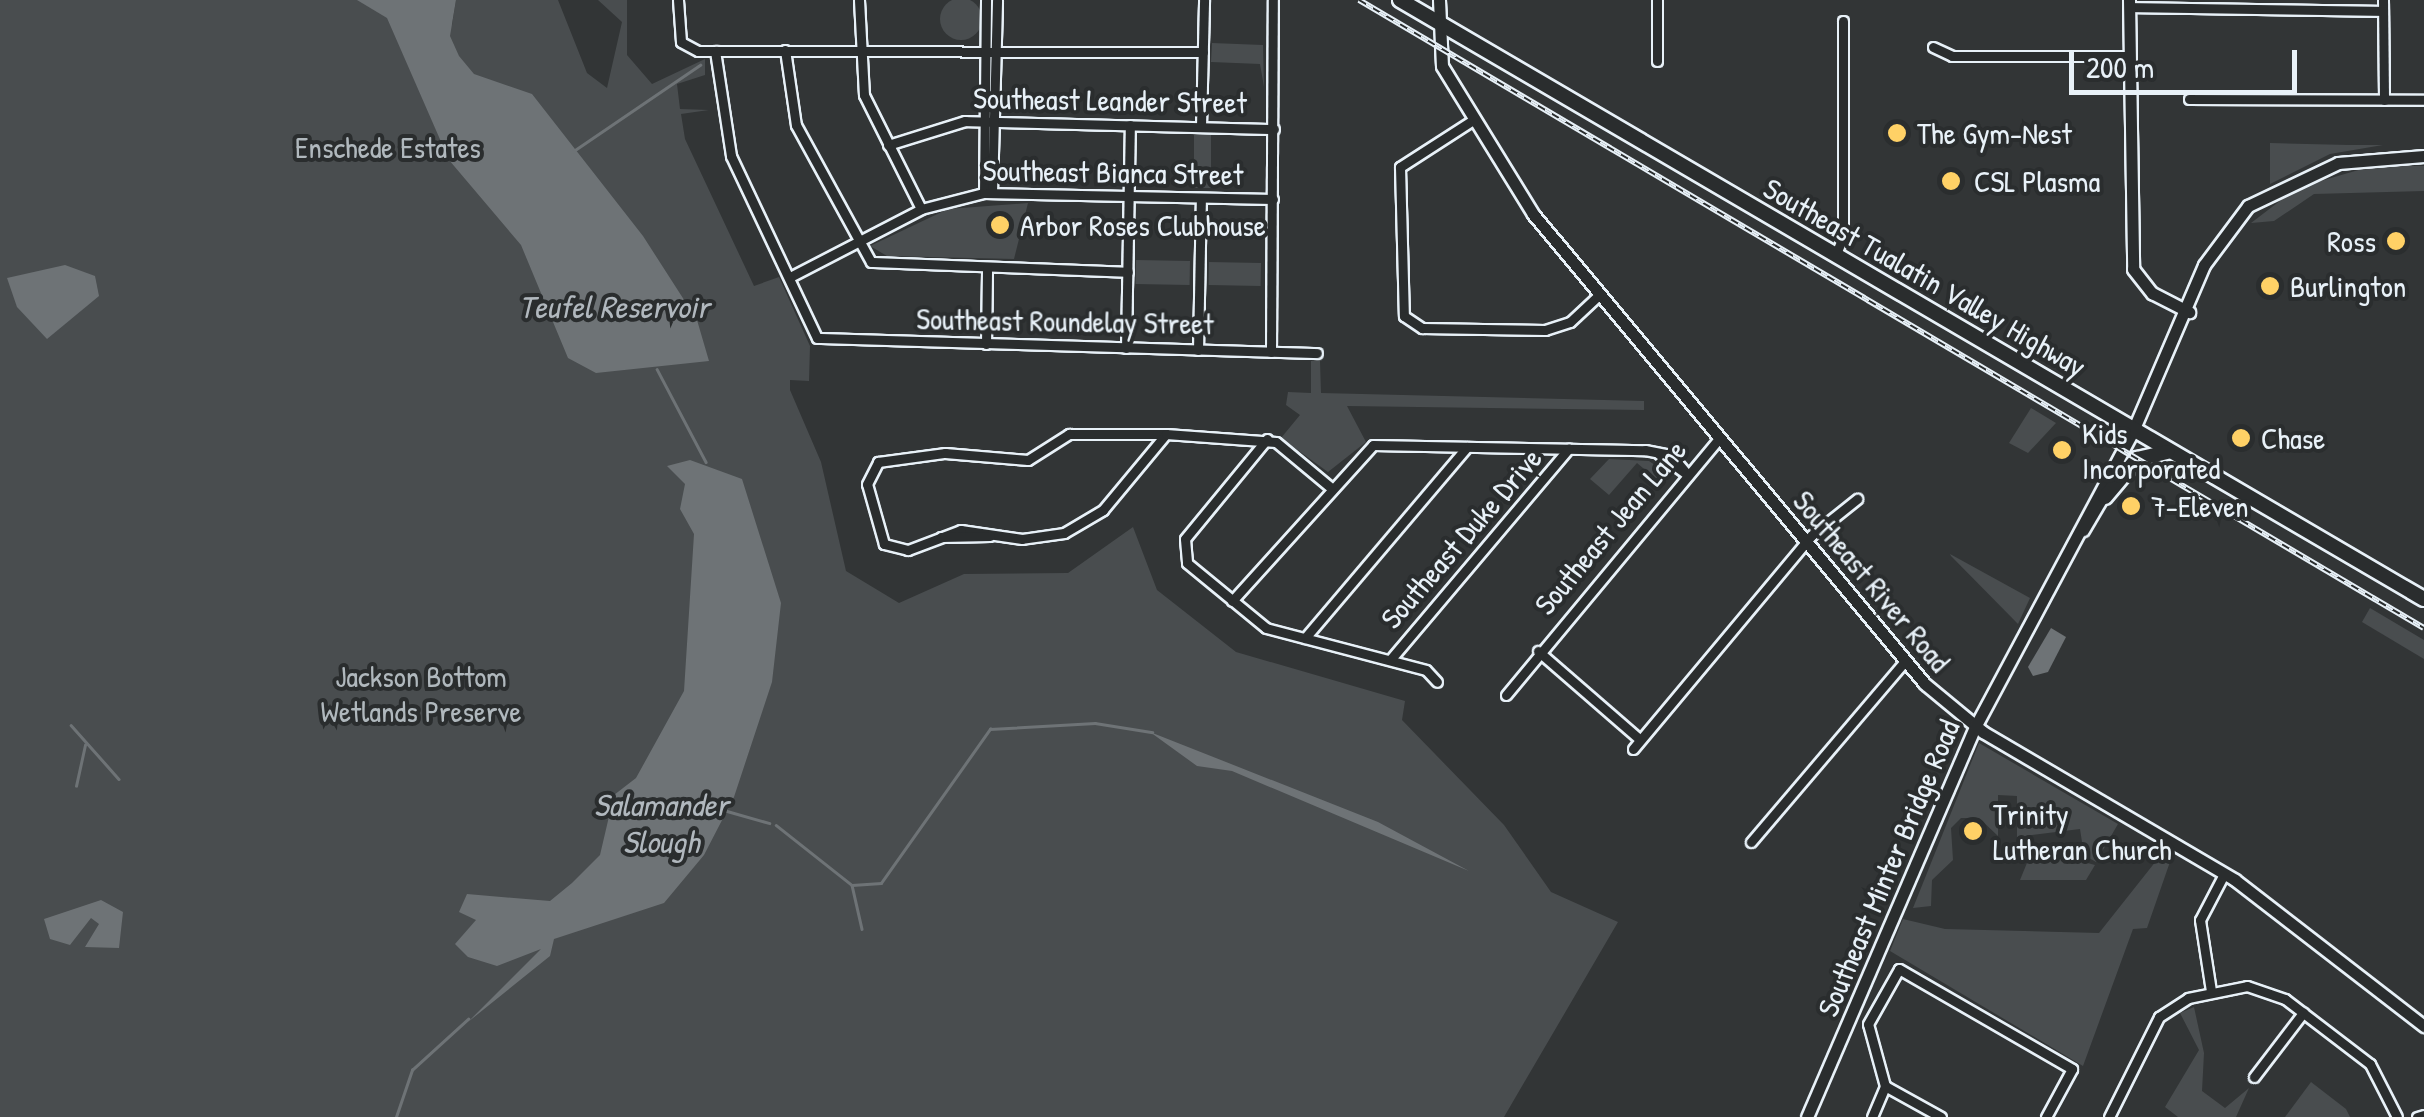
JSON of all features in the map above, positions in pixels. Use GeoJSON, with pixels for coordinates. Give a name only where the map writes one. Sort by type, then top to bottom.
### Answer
{"type":"FeatureCollection","features":[{"type":"Feature","properties":{"kind":"main road","name":"Southeast Tualatin Valley Highway"},"geometry":{"type":"LineString","coordinates":[[1400,0],[2133,432],[2424,598]]}},
{"type":"Feature","properties":{"kind":"main road","name":"Southeast River Road"},"geometry":{"type":"LineString","coordinates":[[1439,0],[1439,60],[1473,120],[1595,298],[1720,437],[1904,662],[1975,727],[2224,874],[2424,1026]]}},
{"type":"Feature","properties":{"kind":"main road"},"geometry":{"type":"LineString","coordinates":[[2129,4],[2134,263],[2152,293],[2191,306]]}},
{"type":"Feature","properties":{"kind":"main road"},"geometry":{"type":"LineString","coordinates":[[2133,432],[2224,232],[2256,205],[2338,162],[2424,156]]}},
{"type":"Feature","properties":{"kind":"main road","name":"Southeast Minter Bridge Road"},"geometry":{"type":"LineString","coordinates":[[2075,535],[2105,497],[2133,432]]}},
{"type":"Feature","properties":{"kind":"main road","name":"Southeast Minter Bridge Road"},"geometry":{"type":"LineString","coordinates":[[1808,1117],[1975,727],[2133,432]]}},
{"type":"Feature","properties":{"kind":"main road"},"geometry":{"type":"LineString","coordinates":[[2105,497],[2137,459],[2168,452]]}},
{"type":"Feature","properties":{"kind":"street"},"geometry":{"type":"LineString","coordinates":[[678,0],[680,38],[692,49],[1203,52]]}},
{"type":"Feature","properties":{"kind":"street"},"geometry":{"type":"LineString","coordinates":[[859,0],[864,95],[921,209]]}},
{"type":"Feature","properties":{"kind":"street"},"geometry":{"type":"LineString","coordinates":[[986,0],[992,48]]}},
{"type":"Feature","properties":{"kind":"street"},"geometry":{"type":"LineString","coordinates":[[988,193],[997,0]]}},
{"type":"Feature","properties":{"kind":"street"},"geometry":{"type":"LineString","coordinates":[[1202,126],[1204,0]]}},
{"type":"Feature","properties":{"kind":"street"},"geometry":{"type":"LineString","coordinates":[[1271,352],[1273,0]]}},
{"type":"Feature","properties":{"kind":"street"},"geometry":{"type":"LineString","coordinates":[[1657,0],[1657,61]]}},
{"type":"Feature","properties":{"kind":"street"},"geometry":{"type":"LineString","coordinates":[[2129,4],[2383,6],[2384,100]]}},
{"type":"Feature","properties":{"kind":"street"},"geometry":{"type":"LineString","coordinates":[[1835,256],[1843,237],[1843,21]]}},
{"type":"Feature","properties":{"kind":"street"},"geometry":{"type":"LineString","coordinates":[[1933,47],[1952,56],[2128,56]]}},
{"type":"Feature","properties":{"kind":"street"},"geometry":{"type":"LineString","coordinates":[[785,50],[796,125],[857,242],[877,265],[1128,272]]}},
{"type":"Feature","properties":{"kind":"street"},"geometry":{"type":"LineString","coordinates":[[715,51],[732,156],[790,277]]}},
{"type":"Feature","properties":{"kind":"street"},"geometry":{"type":"LineString","coordinates":[[2189,100],[2424,100]]}},
{"type":"Feature","properties":{"kind":"street"},"geometry":{"type":"LineString","coordinates":[[1473,120],[1400,167],[1399,308],[1422,328],[1537,330],[1565,322],[1595,298]]}},
{"type":"Feature","properties":{"kind":"street","name":"Southeast Leander Street"},"geometry":{"type":"LineString","coordinates":[[888,146],[944,124],[1274,129]]}},
{"type":"Feature","properties":{"kind":"street"},"geometry":{"type":"LineString","coordinates":[[1126,348],[1130,125]]}},
{"type":"Feature","properties":{"kind":"street","name":"Southeast Bianca Street"},"geometry":{"type":"LineString","coordinates":[[790,277],[921,209],[988,193],[1273,199]]}},
{"type":"Feature","properties":{"kind":"street"},"geometry":{"type":"LineString","coordinates":[[1198,350],[1201,198]]}},
{"type":"Feature","properties":{"kind":"street"},"geometry":{"type":"LineString","coordinates":[[986,344],[988,268]]}},
{"type":"Feature","properties":{"kind":"street","name":"Southeast Roundelay Street"},"geometry":{"type":"LineString","coordinates":[[790,277],[813,335],[1318,353]]}},
{"type":"Feature","properties":{"kind":"street"},"geometry":{"type":"LineString","coordinates":[[1166,434],[1090,520],[1050,537],[941,537],[908,550],[884,544],[869,500],[875,464],[926,453],[1028,460],[1069,434],[1166,434],[1267,440],[1330,488]]}},
{"type":"Feature","properties":{"kind":"street","name":"Southeast Jean Lane"},"geometry":{"type":"LineString","coordinates":[[1506,695],[1538,650],[1720,437]]}},
{"type":"Feature","properties":{"kind":"street","name":"Southeast Duke Drive"},"geometry":{"type":"LineString","coordinates":[[1267,440],[1182,545],[1186,563],[1266,628],[1390,660],[1436,682]]}},
{"type":"Feature","properties":{"kind":"street"},"geometry":{"type":"LineString","coordinates":[[1232,601],[1330,488],[1373,445],[1570,448],[1659,454],[1688,474]]}},
{"type":"Feature","properties":{"kind":"street"},"geometry":{"type":"LineString","coordinates":[[1306,638],[1467,446]]}},
{"type":"Feature","properties":{"kind":"street","name":"Southeast Duke Drive"},"geometry":{"type":"LineString","coordinates":[[1390,660],[1570,448]]}},
{"type":"Feature","properties":{"kind":"street"},"geometry":{"type":"LineString","coordinates":[[1633,750],[1637,737],[1805,543],[1857,499]]}},
{"type":"Feature","properties":{"kind":"street"},"geometry":{"type":"LineString","coordinates":[[1538,650],[1637,737]]}},
{"type":"Feature","properties":{"kind":"street"},"geometry":{"type":"LineString","coordinates":[[1751,842],[1904,662]]}},
{"type":"Feature","properties":{"kind":"street"},"geometry":{"type":"LineString","coordinates":[[2211,991],[2200,920],[2224,874]]}},
{"type":"Feature","properties":{"kind":"street"},"geometry":{"type":"LineString","coordinates":[[1872,1117],[1885,1086],[1868,1028],[1899,970],[2072,1070],[2046,1117]]}},
{"type":"Feature","properties":{"kind":"street"},"geometry":{"type":"LineString","coordinates":[[2109,1117],[2159,1017],[2211,991],[2263,989],[2303,1013],[2378,1073],[2398,1117]]}},
{"type":"Feature","properties":{"kind":"street"},"geometry":{"type":"LineString","coordinates":[[2254,1077],[2303,1013]]}},
{"type":"Feature","properties":{"kind":"street"},"geometry":{"type":"LineString","coordinates":[[1885,1086],[1940,1117]]}},
{"type":"Feature","properties":{"kind":"green space"},"geometry":{"type":"Polygon","coordinates":[[[961,-2],[976,4],[982,19],[976,34],[961,40],[946,34],[940,19],[946,4],[961,-2]]]}},
{"type":"Feature","properties":{"kind":"green space","name":"Jackson Bottom Wetlands Preserve"},"geometry":{"type":"Polygon","coordinates":[[[0,0],[434,0],[452,25],[456,0],[558,0],[587,73],[607,88],[622,22],[598,0],[627,0],[627,55],[652,84],[705,59],[705,75],[677,84],[680,109],[709,110],[681,114],[685,139],[754,286],[779,277],[810,346],[809,381],[790,380],[790,390],[821,462],[846,571],[899,603],[964,574],[1068,573],[1133,527],[1157,590],[1236,652],[1405,701],[1402,720],[1504,825],[1551,892],[1618,922],[1504,1117],[0,1117],[0,0]]]}},
{"type":"Feature","properties":{"kind":"green space"},"geometry":{"type":"Polygon","coordinates":[[[1212,43],[1263,45],[1264,87],[1260,64],[1211,62],[1212,43]]]}},
{"type":"Feature","properties":{"kind":"green space"},"geometry":{"type":"Polygon","coordinates":[[[1194,135],[1211,135],[1211,188],[1194,188],[1194,135]]]}},
{"type":"Feature","properties":{"kind":"green space"},"geometry":{"type":"Polygon","coordinates":[[[2270,143],[2383,145],[2330,154],[2270,184],[2270,143]]]}},
{"type":"Feature","properties":{"kind":"green space"},"geometry":{"type":"Polygon","coordinates":[[[2372,166],[2424,166],[2424,191],[2314,194],[2274,221],[2251,223],[2297,188],[2372,166]]]}},
{"type":"Feature","properties":{"kind":"green space"},"geometry":{"type":"Polygon","coordinates":[[[1028,203],[1014,259],[887,256],[870,246],[948,209],[1028,203]]]}},
{"type":"Feature","properties":{"kind":"green space"},"geometry":{"type":"Polygon","coordinates":[[[1136,260],[1190,261],[1190,285],[1136,284],[1136,260]]]}},
{"type":"Feature","properties":{"kind":"green space"},"geometry":{"type":"Polygon","coordinates":[[[1209,262],[1261,263],[1261,286],[1209,285],[1209,262]]]}},
{"type":"Feature","properties":{"kind":"green space"},"geometry":{"type":"Polygon","coordinates":[[[1311,361],[1320,361],[1321,393],[1644,401],[1644,410],[1347,406],[1366,442],[1328,472],[1281,438],[1300,415],[1286,405],[1288,392],[1311,393],[1311,361]]]}},
{"type":"Feature","properties":{"kind":"green space"},"geometry":{"type":"Polygon","coordinates":[[[2031,408],[2056,423],[2028,453],[2009,443],[2031,408]]]}},
{"type":"Feature","properties":{"kind":"green space"},"geometry":{"type":"Polygon","coordinates":[[[1609,459],[1649,461],[1671,476],[1663,485],[1637,463],[1609,495],[1590,479],[1609,459]]]}},
{"type":"Feature","properties":{"kind":"green space"},"geometry":{"type":"Polygon","coordinates":[[[1951,556],[2030,598],[2018,624],[1951,556]]]}},
{"type":"Feature","properties":{"kind":"green space"},"geometry":{"type":"Polygon","coordinates":[[[2370,608],[2424,640],[2424,659],[2362,622],[2370,608]]]}},
{"type":"Feature","properties":{"kind":"green space"},"geometry":{"type":"Polygon","coordinates":[[[1979,743],[2118,824],[2096,862],[2084,855],[2080,829],[2017,837],[2017,796],[1998,795],[1998,836],[1979,818],[1961,818],[1951,828],[1953,860],[1932,880],[1931,906],[1913,908],[1979,743]]]}},
{"type":"Feature","properties":{"kind":"green space"},"geometry":{"type":"Polygon","coordinates":[[[2058,855],[2095,865],[2086,880],[2020,880],[2029,858],[2058,855]]]}},
{"type":"Feature","properties":{"kind":"green space"},"geometry":{"type":"Polygon","coordinates":[[[2160,856],[2171,859],[2147,928],[2133,929],[2083,1066],[1890,951],[1903,919],[1945,929],[2099,933],[2160,856]]]}},
{"type":"Feature","properties":{"kind":"green space"},"geometry":{"type":"Polygon","coordinates":[[[2194,1007],[2204,1053],[2202,1091],[2225,1108],[2249,1088],[2236,1117],[2178,1117],[2165,1107],[2199,1050],[2180,1013],[2194,1007]]]}},
{"type":"Feature","properties":{"kind":"green space"},"geometry":{"type":"Polygon","coordinates":[[[2311,1082],[2346,1109],[2350,1117],[2285,1117],[2311,1082]]]}},
{"type":"Feature","properties":{"kind":"water","name":"Teufel Reservoir"},"geometry":{"type":"Polygon","coordinates":[[[357,0],[456,0],[450,36],[459,56],[474,74],[532,94],[643,236],[697,320],[709,361],[596,373],[568,358],[521,245],[449,160],[387,18],[357,0]]]}},
{"type":"Feature","properties":{"kind":"water"},"geometry":{"type":"Polygon","coordinates":[[[65,265],[95,276],[99,296],[47,339],[17,307],[7,278],[65,265]]]}},
{"type":"Feature","properties":{"kind":"water","name":"Salamander Slough"},"geometry":{"type":"Polygon","coordinates":[[[690,460],[742,479],[781,603],[772,682],[734,797],[704,855],[664,903],[554,939],[550,956],[468,1022],[541,949],[497,966],[468,957],[455,944],[476,920],[459,912],[467,894],[550,901],[572,883],[600,855],[614,795],[636,778],[684,691],[694,534],[680,509],[685,484],[667,466],[690,460]]]}},
{"type":"Feature","properties":{"kind":"water"},"geometry":{"type":"Polygon","coordinates":[[[2051,628],[2066,637],[2048,672],[2033,676],[2028,667],[2051,628]]]}},
{"type":"Feature","properties":{"kind":"water"},"geometry":{"type":"Polygon","coordinates":[[[1150,732],[1378,822],[1469,871],[1232,771],[1197,766],[1150,732]]]}},
{"type":"Feature","properties":{"kind":"water"},"geometry":{"type":"Polygon","coordinates":[[[101,900],[123,912],[119,948],[85,947],[99,924],[91,918],[70,945],[50,939],[44,919],[101,900]]]}},
{"type":"Feature","properties":{"kind":"waterway"},"geometry":{"type":"LineString","coordinates":[[572,152],[700,65]]}},
{"type":"Feature","properties":{"kind":"waterway"},"geometry":{"type":"LineString","coordinates":[[657,369],[706,462]]}},
{"type":"Feature","properties":{"kind":"waterway"},"geometry":{"type":"LineString","coordinates":[[776,825],[852,885],[881,883],[990,729],[1095,723],[1152,732]]}},
{"type":"Feature","properties":{"kind":"waterway"},"geometry":{"type":"LineString","coordinates":[[71,725],[119,779]]}},
{"type":"Feature","properties":{"kind":"waterway"},"geometry":{"type":"LineString","coordinates":[[76,786],[85,745]]}},
{"type":"Feature","properties":{"kind":"waterway"},"geometry":{"type":"LineString","coordinates":[[727,811],[769,823]]}},
{"type":"Feature","properties":{"kind":"waterway"},"geometry":{"type":"LineString","coordinates":[[852,885],[862,929]]}},
{"type":"Feature","properties":{"kind":"waterway"},"geometry":{"type":"LineString","coordinates":[[396,1117],[412,1070],[468,1019]]}},
{"type":"Feature","properties":{"kind":"railway"},"geometry":{"type":"LineString","coordinates":[[1359,0],[2424,628]]}},
{"type":"Feature","properties":{"kind":"place","name":"The Gym-Nest"},"geometry":{"type":"Point","coordinates":[1897,133]}},
{"type":"Feature","properties":{"kind":"place","name":"CSL Plasma"},"geometry":{"type":"Point","coordinates":[1951,181]}},
{"type":"Feature","properties":{"kind":"place","name":"Arbor Roses Clubhouse"},"geometry":{"type":"Point","coordinates":[1000,225]}},
{"type":"Feature","properties":{"kind":"place","name":"Ross"},"geometry":{"type":"Point","coordinates":[2396,241]}},
{"type":"Feature","properties":{"kind":"place","name":"Burlington"},"geometry":{"type":"Point","coordinates":[2270,286]}},
{"type":"Feature","properties":{"kind":"place","name":"Chase"},"geometry":{"type":"Point","coordinates":[2241,438]}},
{"type":"Feature","properties":{"kind":"place","name":"Kids Incorporated"},"geometry":{"type":"Point","coordinates":[2062,450]}},
{"type":"Feature","properties":{"kind":"place","name":"7-Eleven"},"geometry":{"type":"Point","coordinates":[2131,506]}},
{"type":"Feature","properties":{"kind":"place","name":"Trinity Lutheran Church"},"geometry":{"type":"Point","coordinates":[1973,831]}},
{"type":"Feature","properties":{"kind":"park label","name":"Enschede Estates"},"geometry":{"type":"Point","coordinates":[388,147]}}]}
